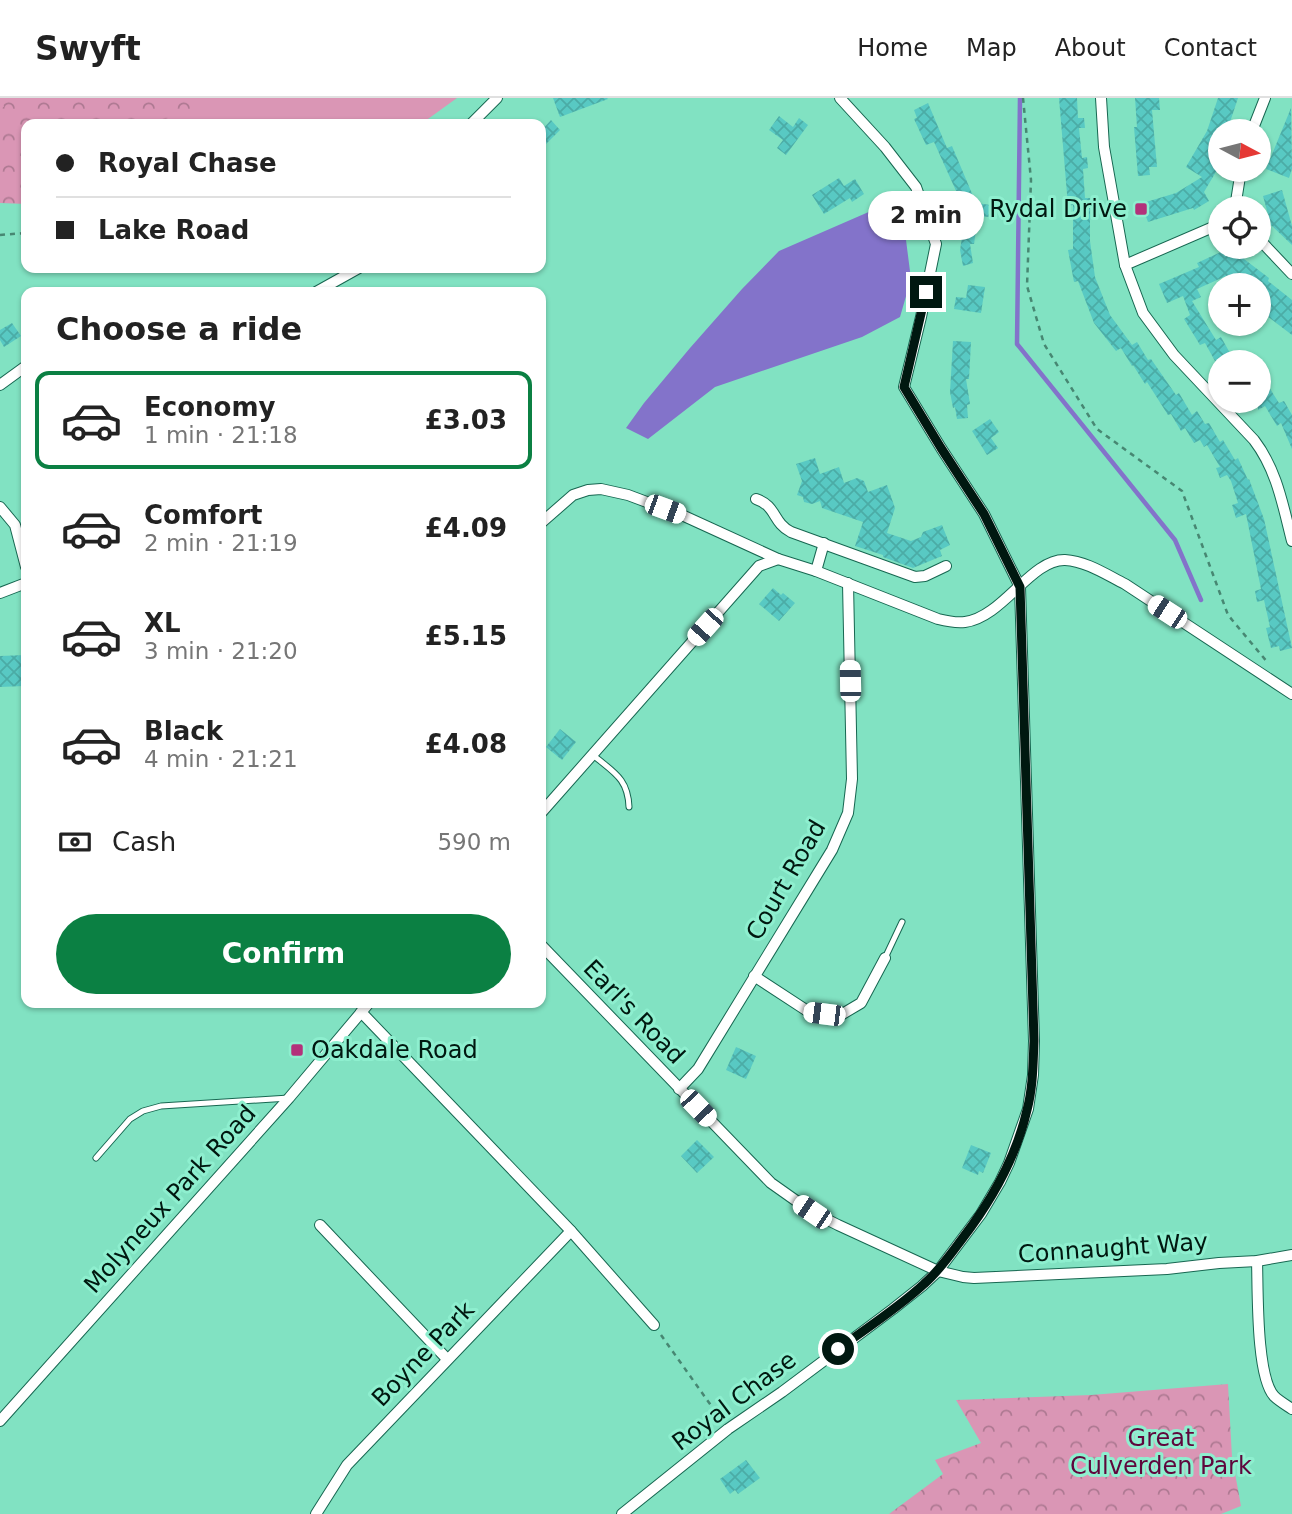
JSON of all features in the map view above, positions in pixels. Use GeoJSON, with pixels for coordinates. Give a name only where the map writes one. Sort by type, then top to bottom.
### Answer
{"type":"FeatureCollection","features":[{"type":"Feature","properties":{"kind":"street"},"geometry":{"type":"LineString","coordinates":[[476,119],[497,98]]}},
{"type":"Feature","properties":{"kind":"street"},"geometry":{"type":"LineString","coordinates":[[840,98],[885,147],[916,187],[936,243],[904,387],[984,514],[1020,587]]}},
{"type":"Feature","properties":{"kind":"street"},"geometry":{"type":"LineString","coordinates":[[1101,98],[1104,147],[1125,265],[1143,313],[1174,355],[1263,452],[1273,471],[1292,541]]}},
{"type":"Feature","properties":{"kind":"street"},"geometry":{"type":"LineString","coordinates":[[1257,119],[1265,98]]}},
{"type":"Feature","properties":{"kind":"street"},"geometry":{"type":"LineString","coordinates":[[1125,265],[1208,229]]}},
{"type":"Feature","properties":{"kind":"street"},"geometry":{"type":"LineString","coordinates":[[1271,252],[1292,274]]}},
{"type":"Feature","properties":{"kind":"street"},"geometry":{"type":"LineString","coordinates":[[325,287],[350,273]]}},
{"type":"Feature","properties":{"kind":"street"},"geometry":{"type":"LineString","coordinates":[[0,385],[21,370]]}},
{"type":"Feature","properties":{"kind":"street"},"geometry":{"type":"LineString","coordinates":[[546,519],[573,495],[588,490],[601,489],[628,495],[684,516],[778,559],[848,583],[938,619],[965,622],[986,615],[1039,569],[1059,560],[1076,562],[1125,584],[1292,694]]}},
{"type":"Feature","properties":{"kind":"street"},"geometry":{"type":"LineString","coordinates":[[756,499],[771,507],[782,527],[915,577],[925,576],[946,566]]}},
{"type":"Feature","properties":{"kind":"street"},"geometry":{"type":"LineString","coordinates":[[0,507],[15,525],[21,548]]}},
{"type":"Feature","properties":{"kind":"street"},"geometry":{"type":"LineString","coordinates":[[816,571],[824,543]]}},
{"type":"Feature","properties":{"kind":"street"},"geometry":{"type":"LineString","coordinates":[[546,807],[760,566],[778,559]]}},
{"type":"Feature","properties":{"kind":"street","name":"Court Road"},"geometry":{"type":"LineString","coordinates":[[679,1089],[698,1069],[832,849],[848,813],[852,779],[848,583]]}},
{"type":"Feature","properties":{"kind":"street"},"geometry":{"type":"LineString","coordinates":[[0,593],[21,585]]}},
{"type":"Feature","properties":{"kind":"street","name":"Royal Chase"},"geometry":{"type":"LineString","coordinates":[[622,1514],[728,1429],[782,1392],[922,1286],[938,1271],[981,1214],[1013,1153],[1028,1109],[1034,1041],[1020,587]]}},
{"type":"Feature","properties":{"kind":"street","name":"Earl's Road"},"geometry":{"type":"LineString","coordinates":[[546,950],[771,1183],[812,1212],[838,1226],[938,1271]]}},
{"type":"Feature","properties":{"kind":"street"},"geometry":{"type":"LineString","coordinates":[[754,976],[809,1012],[839,1016],[861,1003],[885,958]]}},
{"type":"Feature","properties":{"kind":"street","name":"Molyneux Park Road"},"geometry":{"type":"LineString","coordinates":[[0,1421],[289,1098],[365,1008]]}},
{"type":"Feature","properties":{"kind":"street"},"geometry":{"type":"LineString","coordinates":[[361,1012],[570,1231],[654,1325]]}},
{"type":"Feature","properties":{"kind":"street"},"geometry":{"type":"LineString","coordinates":[[320,1225],[447,1359]]}},
{"type":"Feature","properties":{"kind":"street","name":"Boyne Park"},"geometry":{"type":"LineString","coordinates":[[316,1514],[347,1465],[570,1231]]}},
{"type":"Feature","properties":{"kind":"street","name":"Connaught Way"},"geometry":{"type":"LineString","coordinates":[[938,1271],[974,1278],[1167,1269],[1292,1255]]}},
{"type":"Feature","properties":{"kind":"street"},"geometry":{"type":"LineString","coordinates":[[1257,1261],[1265,1375],[1273,1395],[1292,1409]]}},
{"type":"Feature","properties":{"kind":"lane"},"geometry":{"type":"LineString","coordinates":[[593,755],[623,781],[629,807]]}},
{"type":"Feature","properties":{"kind":"lane"},"geometry":{"type":"LineString","coordinates":[[885,958],[902,922]]}},
{"type":"Feature","properties":{"kind":"lane"},"geometry":{"type":"LineString","coordinates":[[96,1158],[130,1119],[161,1105],[289,1098]]}},
{"type":"Feature","properties":{"kind":"path"},"geometry":{"type":"LineString","coordinates":[[1023,98],[1031,180],[1027,286],[1044,344],[1097,429],[1182,491],[1228,615],[1268,663]]}},
{"type":"Feature","properties":{"kind":"path"},"geometry":{"type":"LineString","coordinates":[[0,235],[21,233]]}},
{"type":"Feature","properties":{"kind":"path"},"geometry":{"type":"LineString","coordinates":[[654,1325],[728,1429]]}},
{"type":"Feature","properties":{"kind":"green space"},"geometry":{"type":"Polygon","coordinates":[[[0,98],[457,98],[428,119],[21,119],[21,128],[0,146],[0,98]]]}},
{"type":"Feature","properties":{"kind":"green space"},"geometry":{"type":"Polygon","coordinates":[[[2,98],[224,98],[165,119],[21,119],[21,204],[0,203],[0,106],[4,107],[2,98]]]}},
{"type":"Feature","properties":{"kind":"green space","name":"Great Culverden Park"},"geometry":{"type":"Polygon","coordinates":[[[1228,1384],[1232,1457],[1241,1506],[1221,1514],[889,1514],[943,1474],[935,1460],[981,1443],[956,1400],[1091,1395],[1228,1384]]]}},
{"type":"Feature","properties":{"kind":"shaded area"},"geometry":{"type":"Polygon","coordinates":[[[887,204],[906,240],[911,279],[900,317],[862,337],[715,387],[648,439],[626,428],[690,348],[779,251],[887,204]]]}},
{"type":"Feature","properties":{"kind":"building"},"geometry":{"type":"Polygon","coordinates":[[[553,98],[607,98],[608,99],[560,117],[553,98]]]}},
{"type":"Feature","properties":{"kind":"building"},"geometry":{"type":"Polygon","coordinates":[[[1059,98],[1077,98],[1078,118],[1084,118],[1085,128],[1079,128],[1082,158],[1087,157],[1088,168],[1083,169],[1085,198],[1090,198],[1090,241],[1095,277],[1110,315],[1132,345],[1137,342],[1176,395],[1179,393],[1192,415],[1197,411],[1205,424],[1209,423],[1220,442],[1223,440],[1235,460],[1238,458],[1264,519],[1292,648],[1280,651],[1279,646],[1271,648],[1264,600],[1257,602],[1255,591],[1261,589],[1246,514],[1236,518],[1232,505],[1238,503],[1231,481],[1227,475],[1220,478],[1216,468],[1220,467],[1207,445],[1204,447],[1200,440],[1194,443],[1185,428],[1181,431],[1121,348],[1116,351],[1094,323],[1078,281],[1074,282],[1068,250],[1073,249],[1073,205],[1068,206],[1059,98]]]}},
{"type":"Feature","properties":{"kind":"building"},"geometry":{"type":"Polygon","coordinates":[[[1135,98],[1159,98],[1160,110],[1152,110],[1157,167],[1149,167],[1150,175],[1138,176],[1134,127],[1137,127],[1135,98]]]}},
{"type":"Feature","properties":{"kind":"building"},"geometry":{"type":"Polygon","coordinates":[[[1218,98],[1238,98],[1231,119],[1211,119],[1218,98]]]}},
{"type":"Feature","properties":{"kind":"building"},"geometry":{"type":"Polygon","coordinates":[[[928,103],[947,148],[952,146],[976,203],[991,205],[989,217],[978,216],[974,244],[970,244],[973,263],[963,266],[960,250],[966,213],[934,142],[926,145],[914,119],[917,118],[914,110],[928,103]]]}},
{"type":"Feature","properties":{"kind":"building"},"geometry":{"type":"Polygon","coordinates":[[[1291,108],[1292,169],[1289,178],[1271,171],[1271,157],[1291,108]]]}},
{"type":"Feature","properties":{"kind":"building"},"geometry":{"type":"Polygon","coordinates":[[[779,116],[793,127],[799,118],[808,125],[786,155],[777,148],[783,140],[769,130],[779,116]]]}},
{"type":"Feature","properties":{"kind":"building"},"geometry":{"type":"Polygon","coordinates":[[[551,120],[560,130],[546,144],[546,126],[551,120]]]}},
{"type":"Feature","properties":{"kind":"building"},"geometry":{"type":"Polygon","coordinates":[[[1208,128],[1210,182],[1204,192],[1208,202],[1194,210],[1193,208],[1148,222],[1145,214],[1139,216],[1136,205],[1176,193],[1202,177],[1186,167],[1208,128]]]}},
{"type":"Feature","properties":{"kind":"building"},"geometry":{"type":"Polygon","coordinates":[[[839,178],[844,186],[855,179],[864,194],[852,202],[850,198],[824,214],[812,195],[839,178]]]}},
{"type":"Feature","properties":{"kind":"building"},"geometry":{"type":"Polygon","coordinates":[[[1282,190],[1292,226],[1292,245],[1271,225],[1271,196],[1263,196],[1282,190]]]}},
{"type":"Feature","properties":{"kind":"building"},"geometry":{"type":"Polygon","coordinates":[[[1208,258],[1244,259],[1262,273],[1208,273],[1208,284],[1197,289],[1201,297],[1192,301],[1208,327],[1208,336],[1214,336],[1216,340],[1221,337],[1228,350],[1209,350],[1205,343],[1200,345],[1184,319],[1190,315],[1183,296],[1167,303],[1159,284],[1199,267],[1197,263],[1208,258]]]}},
{"type":"Feature","properties":{"kind":"building"},"geometry":{"type":"Polygon","coordinates":[[[1271,283],[1292,300],[1292,335],[1271,319],[1271,283]]]}},
{"type":"Feature","properties":{"kind":"building"},"geometry":{"type":"Polygon","coordinates":[[[968,285],[985,287],[981,313],[954,309],[956,297],[966,298],[968,285]]]}},
{"type":"Feature","properties":{"kind":"building"},"geometry":{"type":"Polygon","coordinates":[[[12,323],[21,336],[4,347],[0,340],[0,330],[12,323]]]}},
{"type":"Feature","properties":{"kind":"building"},"geometry":{"type":"Polygon","coordinates":[[[953,341],[971,342],[969,379],[966,379],[970,404],[967,405],[968,418],[957,419],[955,407],[953,408],[950,392],[953,341]]]}},
{"type":"Feature","properties":{"kind":"building"},"geometry":{"type":"Polygon","coordinates":[[[1271,390],[1279,403],[1284,401],[1292,415],[1292,449],[1281,423],[1277,426],[1269,413],[1271,390]]]}},
{"type":"Feature","properties":{"kind":"building"},"geometry":{"type":"Polygon","coordinates":[[[990,419],[999,432],[991,438],[998,448],[987,455],[972,431],[990,419]]]}},
{"type":"Feature","properties":{"kind":"building"},"geometry":{"type":"Polygon","coordinates":[[[815,458],[820,474],[839,467],[844,483],[857,478],[864,481],[868,492],[887,485],[895,508],[887,533],[911,541],[921,537],[923,532],[942,525],[950,545],[940,550],[942,556],[913,568],[855,546],[863,522],[822,508],[820,501],[812,504],[804,502],[803,497],[797,495],[802,481],[796,464],[815,458]]]}},
{"type":"Feature","properties":{"kind":"building"},"geometry":{"type":"Polygon","coordinates":[[[773,588],[795,603],[779,621],[759,604],[773,588]]]}},
{"type":"Feature","properties":{"kind":"building"},"geometry":{"type":"Polygon","coordinates":[[[21,655],[21,686],[0,687],[0,656],[21,655]]]}},
{"type":"Feature","properties":{"kind":"building"},"geometry":{"type":"Polygon","coordinates":[[[560,729],[576,742],[562,760],[546,747],[560,729]]]}},
{"type":"Feature","properties":{"kind":"building"},"geometry":{"type":"Polygon","coordinates":[[[736,1047],[756,1056],[746,1079],[726,1070],[736,1047]]]}},
{"type":"Feature","properties":{"kind":"building"},"geometry":{"type":"Polygon","coordinates":[[[697,1140],[714,1157],[697,1173],[681,1156],[697,1140]]]}},
{"type":"Feature","properties":{"kind":"building"},"geometry":{"type":"Polygon","coordinates":[[[971,1145],[991,1153],[983,1173],[979,1171],[978,1175],[962,1168],[971,1145]]]}},
{"type":"Feature","properties":{"kind":"building"},"geometry":{"type":"Polygon","coordinates":[[[746,1460],[760,1478],[738,1494],[735,1490],[730,1494],[720,1479],[746,1460]]]}},
{"type":"Feature","properties":{"kind":"waterway"},"geometry":{"type":"LineString","coordinates":[[1020,98],[1017,344],[1175,540],[1201,600]]}},
{"type":"Feature","properties":{"kind":"place","name":"Rydal Drive"},"geometry":{"type":"Point","coordinates":[1141,209]}},
{"type":"Feature","properties":{"kind":"place","name":"Oakdale Road"},"geometry":{"type":"Point","coordinates":[297,1050]}},
{"type":"Feature","properties":{"kind":"route"},"geometry":{"type":"LineString","coordinates":[[838,1349],[893,1309],[938,1271],[981,1214],[1000,1182],[1020,1135],[1028,1109],[1032,1075],[1034,1041],[1020,587],[984,514],[904,387],[926,292]]}}]}
